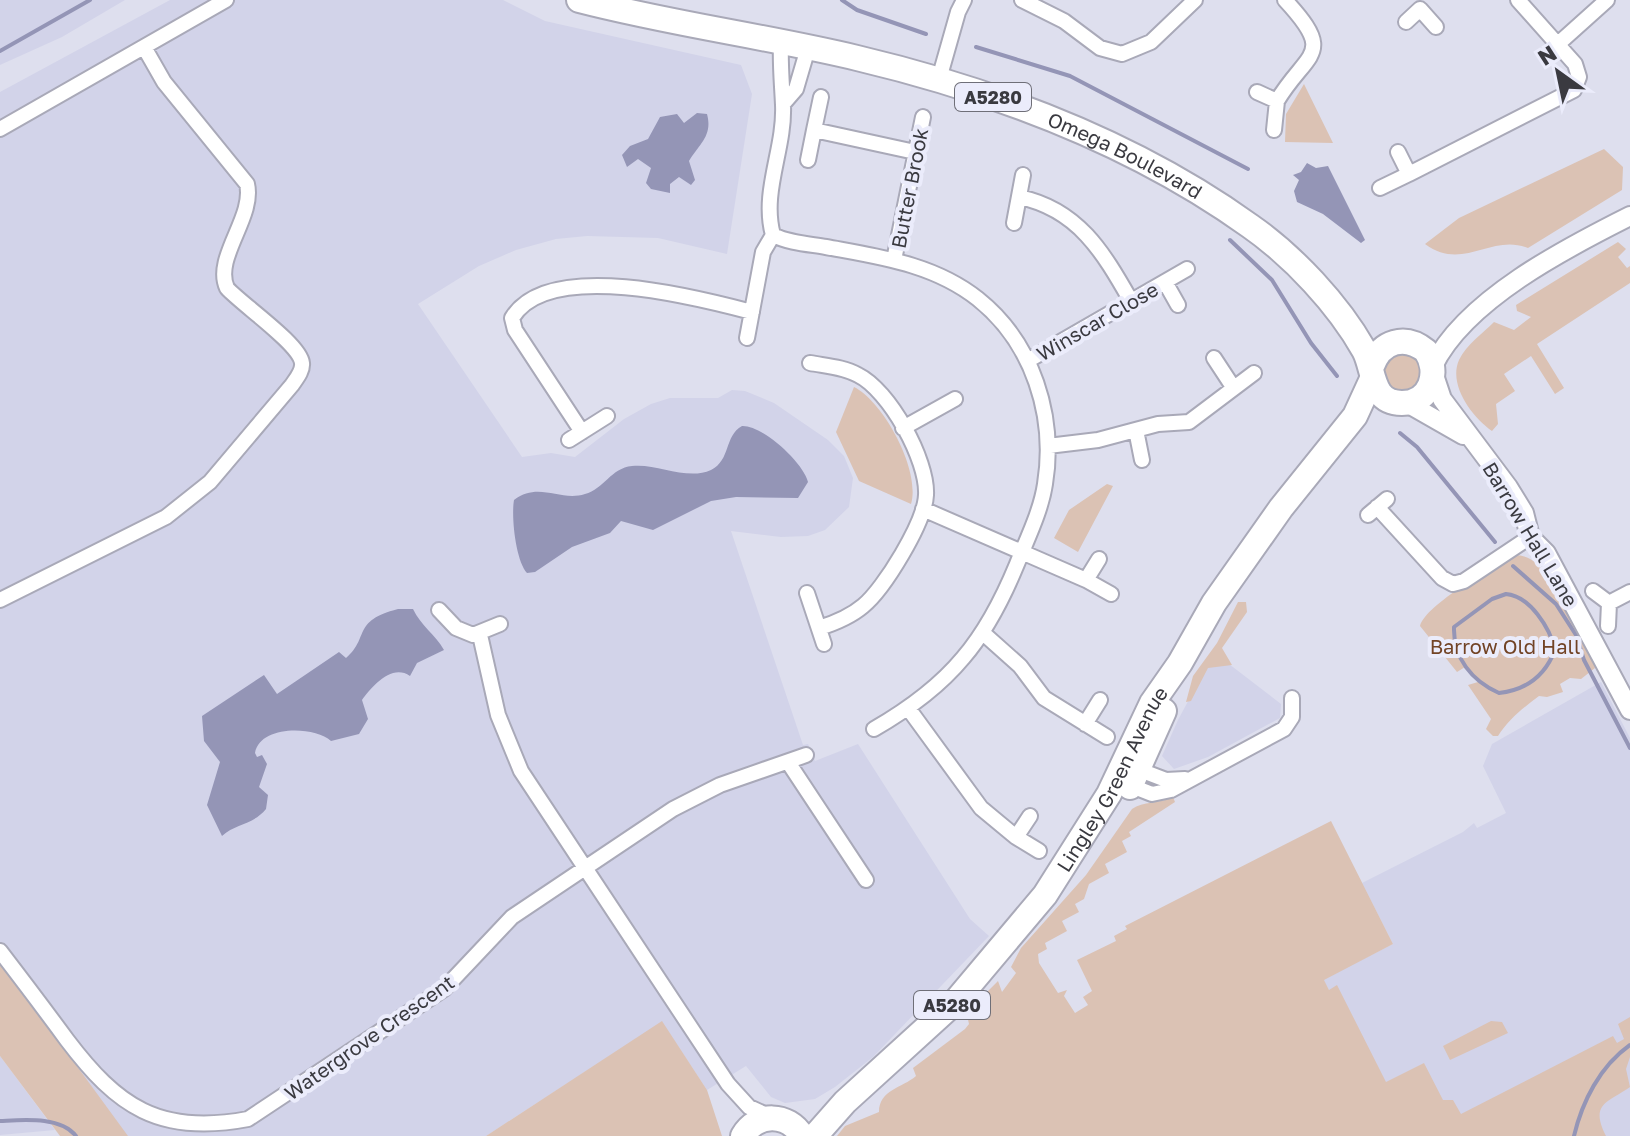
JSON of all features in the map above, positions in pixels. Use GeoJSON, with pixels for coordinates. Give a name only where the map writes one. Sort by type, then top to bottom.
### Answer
{"type":"FeatureCollection","features":[{"type":"Feature","properties":{"kind":"main road","name":"Omega Boulevard"},"geometry":{"type":"LineString","coordinates":[[579,0],[939,79],[1094,136],[1172,175],[1252,227],[1293,264],[1346,322],[1372,372]]}},
{"type":"Feature","properties":{"kind":"main road","name":"Omega Boulevard"},"geometry":{"type":"LineString","coordinates":[[1346,322],[1401,342]]}},
{"type":"Feature","properties":{"kind":"main road","name":"A5280"},"geometry":{"type":"LineString","coordinates":[[1401,342],[1426,351],[1434,371],[1425,394],[1406,403],[1388,400],[1372,372],[1375,356],[1401,342]]}},
{"type":"Feature","properties":{"kind":"main road","name":"Lingley Green Avenue"},"geometry":{"type":"LineString","coordinates":[[815,1136],[845,1102],[955,1002],[1045,895],[1128,775],[1129,748],[1152,703],[1247,554],[1333,446],[1364,401],[1372,372]]}},
{"type":"Feature","properties":{"kind":"main road","name":"Lingley Green Avenue"},"geometry":{"type":"LineString","coordinates":[[1333,446],[1377,414],[1406,403]]}},
{"type":"Feature","properties":{"kind":"main road","name":"Lingley Green Avenue"},"geometry":{"type":"LineString","coordinates":[[789,1125],[819,1116],[845,1102]]}},
{"type":"Feature","properties":{"kind":"main road","name":"A5280"},"geometry":{"type":"LineString","coordinates":[[742,1136],[754,1123],[789,1125]]}},
{"type":"Feature","properties":{"kind":"street"},"geometry":{"type":"LineString","coordinates":[[0,129],[226,0]]}},
{"type":"Feature","properties":{"kind":"street"},"geometry":{"type":"LineString","coordinates":[[939,79],[964,0]]}},
{"type":"Feature","properties":{"kind":"street"},"geometry":{"type":"LineString","coordinates":[[1022,0],[1064,21],[1100,48],[1122,54],[1151,42],[1195,0]]}},
{"type":"Feature","properties":{"kind":"street"},"geometry":{"type":"LineString","coordinates":[[1274,130],[1277,101],[1303,68],[1314,45],[1310,30],[1285,0]]}},
{"type":"Feature","properties":{"kind":"street"},"geometry":{"type":"LineString","coordinates":[[1380,188],[1568,96],[1578,83],[1578,70],[1518,0]]}},
{"type":"Feature","properties":{"kind":"street"},"geometry":{"type":"LineString","coordinates":[[1558,44],[1607,0]]}},
{"type":"Feature","properties":{"kind":"street"},"geometry":{"type":"LineString","coordinates":[[1406,22],[1426,5],[1436,27]]}},
{"type":"Feature","properties":{"kind":"street"},"geometry":{"type":"LineString","coordinates":[[747,338],[763,252],[773,235],[767,210],[783,104],[778,82],[781,42]]}},
{"type":"Feature","properties":{"kind":"street"},"geometry":{"type":"LineString","coordinates":[[0,600],[142,530],[190,501],[299,375],[302,363],[298,354],[232,294],[224,282],[224,270],[248,204],[247,184],[164,82],[144,47]]}},
{"type":"Feature","properties":{"kind":"street"},"geometry":{"type":"LineString","coordinates":[[783,104],[796,89],[808,48]]}},
{"type":"Feature","properties":{"kind":"street"},"geometry":{"type":"LineString","coordinates":[[1257,92],[1277,101]]}},
{"type":"Feature","properties":{"kind":"street"},"geometry":{"type":"LineString","coordinates":[[808,160],[821,97]]}},
{"type":"Feature","properties":{"kind":"street","name":"Butter Brook"},"geometry":{"type":"LineString","coordinates":[[894,260],[923,117]]}},
{"type":"Feature","properties":{"kind":"street"},"geometry":{"type":"LineString","coordinates":[[814,130],[915,152]]}},
{"type":"Feature","properties":{"kind":"street"},"geometry":{"type":"LineString","coordinates":[[1398,152],[1409,174]]}},
{"type":"Feature","properties":{"kind":"street"},"geometry":{"type":"LineString","coordinates":[[1014,223],[1023,175]]}},
{"type":"Feature","properties":{"kind":"street"},"geometry":{"type":"LineString","coordinates":[[1019,197],[1051,206],[1076,225],[1101,253],[1131,301]]}},
{"type":"Feature","properties":{"kind":"street"},"geometry":{"type":"LineString","coordinates":[[1434,371],[1442,349],[1467,320],[1560,254],[1630,216]]}},
{"type":"Feature","properties":{"kind":"street"},"geometry":{"type":"LineString","coordinates":[[773,235],[894,260],[945,278],[980,300],[1006,327],[1029,360],[1044,412],[1048,446],[1045,487],[1022,551],[983,633],[944,679],[908,708],[874,729]]}},
{"type":"Feature","properties":{"kind":"street","name":"Winscar Close"},"geometry":{"type":"LineString","coordinates":[[1029,360],[1187,269]]}},
{"type":"Feature","properties":{"kind":"street","name":"Winscar Close"},"geometry":{"type":"LineString","coordinates":[[1165,282],[1178,305]]}},
{"type":"Feature","properties":{"kind":"street"},"geometry":{"type":"LineString","coordinates":[[607,416],[575,436],[515,330],[512,318],[518,309],[547,294],[605,286],[658,290],[752,312]]}},
{"type":"Feature","properties":{"kind":"street"},"geometry":{"type":"LineString","coordinates":[[1401,342],[1467,320]]}},
{"type":"Feature","properties":{"kind":"street"},"geometry":{"type":"LineString","coordinates":[[1214,358],[1233,387]]}},
{"type":"Feature","properties":{"kind":"street"},"geometry":{"type":"LineString","coordinates":[[810,363],[848,371],[872,383],[884,395],[903,428],[919,457],[925,478],[923,509],[892,568],[867,603],[845,618],[819,628]]}},
{"type":"Feature","properties":{"kind":"street","name":"Barrow Hall Lane"},"geometry":{"type":"LineString","coordinates":[[1434,371],[1442,399],[1524,513],[1530,537],[1546,553],[1630,710]]}},
{"type":"Feature","properties":{"kind":"street"},"geometry":{"type":"LineString","coordinates":[[1048,446],[1189,422],[1254,373]]}},
{"type":"Feature","properties":{"kind":"street"},"geometry":{"type":"LineString","coordinates":[[903,428],[955,399]]}},
{"type":"Feature","properties":{"kind":"street","name":"Barrow Hall Lane"},"geometry":{"type":"LineString","coordinates":[[1406,403],[1443,421],[1475,444]]}},
{"type":"Feature","properties":{"kind":"street"},"geometry":{"type":"LineString","coordinates":[[1136,430],[1142,460]]}},
{"type":"Feature","properties":{"kind":"street"},"geometry":{"type":"LineString","coordinates":[[1377,507],[1442,578],[1453,584],[1464,581],[1530,537]]}},
{"type":"Feature","properties":{"kind":"street"},"geometry":{"type":"LineString","coordinates":[[923,509],[1022,551],[1111,594]]}},
{"type":"Feature","properties":{"kind":"street"},"geometry":{"type":"LineString","coordinates":[[1086,580],[1099,559]]}},
{"type":"Feature","properties":{"kind":"street"},"geometry":{"type":"LineString","coordinates":[[1593,591],[1609,603]]}},
{"type":"Feature","properties":{"kind":"street"},"geometry":{"type":"LineString","coordinates":[[1609,603],[1630,592]]}},
{"type":"Feature","properties":{"kind":"street"},"geometry":{"type":"LineString","coordinates":[[807,593],[824,644]]}},
{"type":"Feature","properties":{"kind":"street"},"geometry":{"type":"LineString","coordinates":[[1608,626],[1609,603]]}},
{"type":"Feature","properties":{"kind":"street"},"geometry":{"type":"LineString","coordinates":[[439,610],[456,628],[480,635],[500,624]]}},
{"type":"Feature","properties":{"kind":"street"},"geometry":{"type":"LineString","coordinates":[[983,633],[1020,666],[1044,698],[1107,737]]}},
{"type":"Feature","properties":{"kind":"street"},"geometry":{"type":"LineString","coordinates":[[480,635],[498,715],[521,771],[728,1084],[749,1107],[789,1125]]}},
{"type":"Feature","properties":{"kind":"street"},"geometry":{"type":"LineString","coordinates":[[1128,775],[1166,780],[1189,778],[1284,729],[1292,717],[1292,698]]}},
{"type":"Feature","properties":{"kind":"street"},"geometry":{"type":"LineString","coordinates":[[1085,724],[1100,700]]}},
{"type":"Feature","properties":{"kind":"street"},"geometry":{"type":"LineString","coordinates":[[908,708],[981,808],[1016,837],[1039,851]]}},
{"type":"Feature","properties":{"kind":"street","name":"Watergrove Crescent"},"geometry":{"type":"LineString","coordinates":[[0,951],[106,1090],[138,1119],[171,1132],[209,1132],[248,1119],[444,989],[512,917],[695,796],[806,755]]}},
{"type":"Feature","properties":{"kind":"street"},"geometry":{"type":"LineString","coordinates":[[788,762],[866,880]]}},
{"type":"Feature","properties":{"kind":"street"},"geometry":{"type":"LineString","coordinates":[[1016,837],[1030,816]]}},
{"type":"Feature","properties":{"kind":"street"},"geometry":{"type":"LineString","coordinates":[[728,1084],[739,1111],[742,1136]]}},
{"type":"Feature","properties":{"kind":"shaded area"},"geometry":{"type":"Polygon","coordinates":[[[0,0],[125,0],[62,37],[0,65],[0,0]]]}},
{"type":"Feature","properties":{"kind":"shaded area"},"geometry":{"type":"Polygon","coordinates":[[[170,0],[503,0],[545,21],[741,65],[752,94],[727,254],[658,238],[587,236],[556,239],[516,250],[479,266],[418,304],[522,457],[551,453],[575,457],[624,419],[651,404],[670,398],[718,398],[732,390],[745,391],[774,403],[828,440],[844,456],[853,478],[849,507],[825,530],[808,536],[781,537],[731,531],[803,745],[808,744],[815,761],[858,744],[970,919],[989,936],[873,1057],[815,1099],[785,1103],[771,1097],[746,1066],[707,1090],[662,1022],[486,1136],[125,1136],[0,965],[0,92],[170,0]]]}},
{"type":"Feature","properties":{"kind":"shaded area"},"geometry":{"type":"Polygon","coordinates":[[[697,113],[707,114],[708,128],[689,161],[695,180],[691,185],[679,177],[670,184],[670,193],[651,189],[646,183],[651,168],[638,159],[627,167],[622,155],[630,146],[648,139],[660,117],[677,114],[684,123],[697,113]]]}},
{"type":"Feature","properties":{"kind":"shaded area"},"geometry":{"type":"Polygon","coordinates":[[[1307,163],[1316,168],[1328,166],[1365,240],[1361,243],[1323,214],[1297,202],[1294,191],[1299,180],[1293,175],[1301,172],[1307,163]]]}},
{"type":"Feature","properties":{"kind":"shaded area"},"geometry":{"type":"Polygon","coordinates":[[[742,426],[760,432],[781,446],[805,474],[808,482],[798,498],[736,497],[711,501],[653,530],[621,521],[610,533],[572,547],[535,572],[527,573],[523,567],[515,539],[514,500],[532,492],[567,496],[585,494],[618,471],[632,466],[702,473],[717,466],[732,436],[742,426]]]}},
{"type":"Feature","properties":{"kind":"shaded area"},"geometry":{"type":"Polygon","coordinates":[[[398,609],[413,609],[444,650],[417,663],[410,676],[396,673],[376,684],[362,700],[368,719],[359,734],[331,741],[301,731],[267,737],[255,753],[257,757],[262,755],[267,764],[259,787],[268,795],[266,809],[256,818],[222,836],[207,805],[220,762],[204,741],[202,716],[264,675],[277,694],[339,652],[346,658],[373,619],[398,609]]]}},
{"type":"Feature","properties":{"kind":"shaded area"},"geometry":{"type":"Polygon","coordinates":[[[1229,664],[1281,704],[1280,718],[1208,757],[1174,769],[1162,756],[1178,720],[1207,666],[1229,664]]]}},
{"type":"Feature","properties":{"kind":"shaded area"},"geometry":{"type":"Polygon","coordinates":[[[1601,682],[1630,738],[1630,1136],[1149,1136],[1329,990],[1323,979],[1393,944],[1362,883],[1463,832],[1474,823],[1477,828],[1506,813],[1483,766],[1492,744],[1601,682]]]}},
{"type":"Feature","properties":{"kind":"shaded area"},"geometry":{"type":"Polygon","coordinates":[[[0,1056],[55,1130],[0,1135],[0,1056]]]}},
{"type":"Feature","properties":{"kind":"green space"},"geometry":{"type":"Polygon","coordinates":[[[1304,84],[1333,143],[1285,142],[1286,114],[1304,84]]]}},
{"type":"Feature","properties":{"kind":"green space"},"geometry":{"type":"Polygon","coordinates":[[[1604,149],[1623,167],[1622,190],[1528,248],[1502,245],[1452,254],[1439,252],[1425,244],[1459,218],[1604,149]]]}},
{"type":"Feature","properties":{"kind":"green space"},"geometry":{"type":"Polygon","coordinates":[[[1618,242],[1626,249],[1618,257],[1627,268],[1630,266],[1630,283],[1537,344],[1564,388],[1555,394],[1531,356],[1504,374],[1515,391],[1496,404],[1498,424],[1492,431],[1477,418],[1459,390],[1456,370],[1462,355],[1494,322],[1514,330],[1531,317],[1517,311],[1516,305],[1618,242]]]}},
{"type":"Feature","properties":{"kind":"green space"},"geometry":{"type":"Polygon","coordinates":[[[1403,355],[1416,361],[1422,374],[1416,387],[1403,393],[1390,387],[1384,374],[1390,361],[1403,355]]]}},
{"type":"Feature","properties":{"kind":"green space"},"geometry":{"type":"Polygon","coordinates":[[[854,387],[877,407],[898,439],[911,474],[911,504],[859,481],[836,432],[854,387]]]}},
{"type":"Feature","properties":{"kind":"green space"},"geometry":{"type":"Polygon","coordinates":[[[1107,484],[1113,486],[1078,552],[1054,538],[1069,510],[1107,484]]]}},
{"type":"Feature","properties":{"kind":"green space","name":"Barrow Old Hall"},"geometry":{"type":"Polygon","coordinates":[[[1514,555],[1528,558],[1541,566],[1552,579],[1572,612],[1594,659],[1595,668],[1581,679],[1570,678],[1560,684],[1563,692],[1539,696],[1511,719],[1498,736],[1493,736],[1486,729],[1491,719],[1468,685],[1478,682],[1465,667],[1457,672],[1420,626],[1425,617],[1447,597],[1514,555]]]}},
{"type":"Feature","properties":{"kind":"green space"},"geometry":{"type":"Polygon","coordinates":[[[1238,602],[1246,602],[1247,612],[1222,648],[1232,665],[1208,668],[1191,701],[1186,702],[1193,676],[1217,643],[1238,602]]]}},
{"type":"Feature","properties":{"kind":"green space"},"geometry":{"type":"Polygon","coordinates":[[[1173,797],[1175,802],[1129,832],[1131,836],[1122,841],[1127,852],[1105,864],[1109,873],[1089,884],[1084,899],[1075,904],[1079,912],[1062,921],[1067,931],[1045,943],[1047,949],[1038,954],[1039,963],[1058,993],[1067,990],[1064,996],[1075,1013],[1088,1005],[1083,997],[1092,991],[1077,960],[1116,941],[1114,936],[1127,929],[1125,926],[1331,821],[1393,944],[1324,980],[1329,990],[1337,985],[1386,1082],[1424,1063],[1443,1100],[1453,1100],[1461,1114],[1613,1036],[1617,1043],[1624,1039],[1618,1024],[1630,1017],[1630,1057],[1626,1069],[1630,1087],[1609,1100],[1601,1110],[1601,1125],[1606,1136],[837,1136],[845,1126],[879,1112],[887,1094],[916,1076],[913,1068],[965,1029],[969,1024],[967,1015],[979,1002],[985,1003],[991,998],[985,994],[998,981],[1002,992],[1016,973],[1011,967],[1021,948],[1086,875],[1132,809],[1173,797]]]}},
{"type":"Feature","properties":{"kind":"green space"},"geometry":{"type":"Polygon","coordinates":[[[0,961],[128,1136],[60,1136],[0,1056],[0,961]]]}},
{"type":"Feature","properties":{"kind":"green space"},"geometry":{"type":"Polygon","coordinates":[[[662,1021],[707,1090],[722,1136],[486,1136],[662,1021]]]}},
{"type":"Feature","properties":{"kind":"green space"},"geometry":{"type":"Polygon","coordinates":[[[1491,1021],[1502,1022],[1508,1033],[1450,1060],[1443,1046],[1491,1021]]]}},
{"type":"Feature","properties":{"kind":"waterway"},"geometry":{"type":"LineString","coordinates":[[0,51],[90,0]]}},
{"type":"Feature","properties":{"kind":"waterway"},"geometry":{"type":"LineString","coordinates":[[842,0],[857,10],[926,34]]}},
{"type":"Feature","properties":{"kind":"waterway"},"geometry":{"type":"LineString","coordinates":[[976,47],[1070,76],[1248,169]]}},
{"type":"Feature","properties":{"kind":"waterway"},"geometry":{"type":"LineString","coordinates":[[1230,240],[1272,280],[1311,343],[1337,376]]}},
{"type":"Feature","properties":{"kind":"waterway"},"geometry":{"type":"LineString","coordinates":[[1400,433],[1417,447],[1495,542]]}},
{"type":"Feature","properties":{"kind":"waterway"},"geometry":{"type":"LineString","coordinates":[[1513,566],[1556,604],[1576,635],[1584,660],[1630,748]]}},
{"type":"Feature","properties":{"kind":"waterway"},"geometry":{"type":"LineString","coordinates":[[1506,594],[1523,600],[1538,614],[1555,650],[1546,667],[1533,680],[1518,689],[1499,693],[1480,682],[1466,667],[1457,649],[1454,627],[1492,599],[1506,594]]}},
{"type":"Feature","properties":{"kind":"waterway"},"geometry":{"type":"LineString","coordinates":[[1574,1136],[1582,1110],[1601,1074],[1630,1045]]}},
{"type":"Feature","properties":{"kind":"waterway"},"geometry":{"type":"LineString","coordinates":[[0,1121],[51,1122],[76,1136]]}}]}
